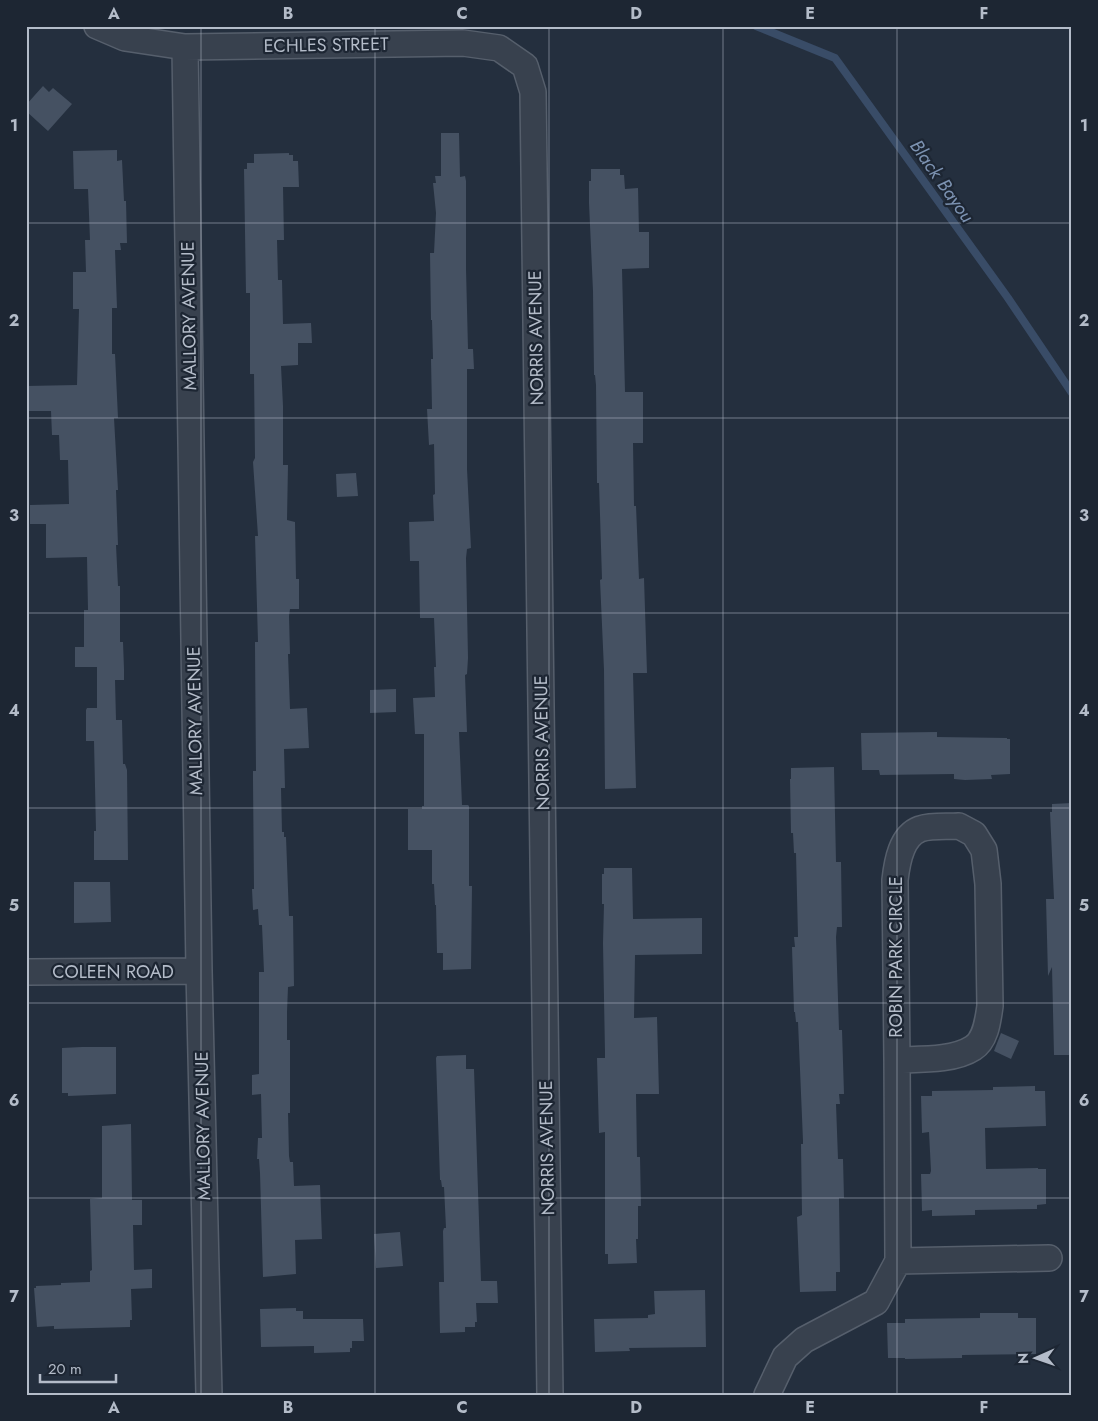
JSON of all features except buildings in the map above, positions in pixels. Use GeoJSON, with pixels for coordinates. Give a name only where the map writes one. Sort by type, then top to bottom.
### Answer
{"type":"FeatureCollection","features":[{"type":"Feature","properties":{"kind":"street","name":"ECHLES STREET"},"geometry":{"type":"LineString","coordinates":[[97,26],[125,38],[185,47],[464,43],[499,48],[525,66],[533,92]]}},
{"type":"Feature","properties":{"kind":"street","name":"MALLORY AVENUE"},"geometry":{"type":"LineString","coordinates":[[185,47],[199,971],[209,1395]]}},
{"type":"Feature","properties":{"kind":"street","name":"NORRIS AVENUE"},"geometry":{"type":"LineString","coordinates":[[533,92],[550,1395]]}},
{"type":"Feature","properties":{"kind":"street","name":"ROBIN PARK CIRCLE"},"geometry":{"type":"LineString","coordinates":[[767,1395],[785,1357],[804,1340],[876,1302],[898,1261],[896,863],[901,849],[919,830],[959,826],[974,834],[984,850],[988,884],[990,1006],[988,1023],[982,1037],[974,1048],[963,1053],[929,1059],[897,1060]]}},
{"type":"Feature","properties":{"kind":"street","name":"COLEEN ROAD"},"geometry":{"type":"LineString","coordinates":[[26,972],[199,971]]}},
{"type":"Feature","properties":{"kind":"street"},"geometry":{"type":"LineString","coordinates":[[898,1261],[1049,1258]]}},
{"type":"Feature","properties":{"kind":"waterway","name":"Black Bayou"},"geometry":{"type":"LineString","coordinates":[[756,26],[835,58],[1008,298],[1072,393]]}}]}
